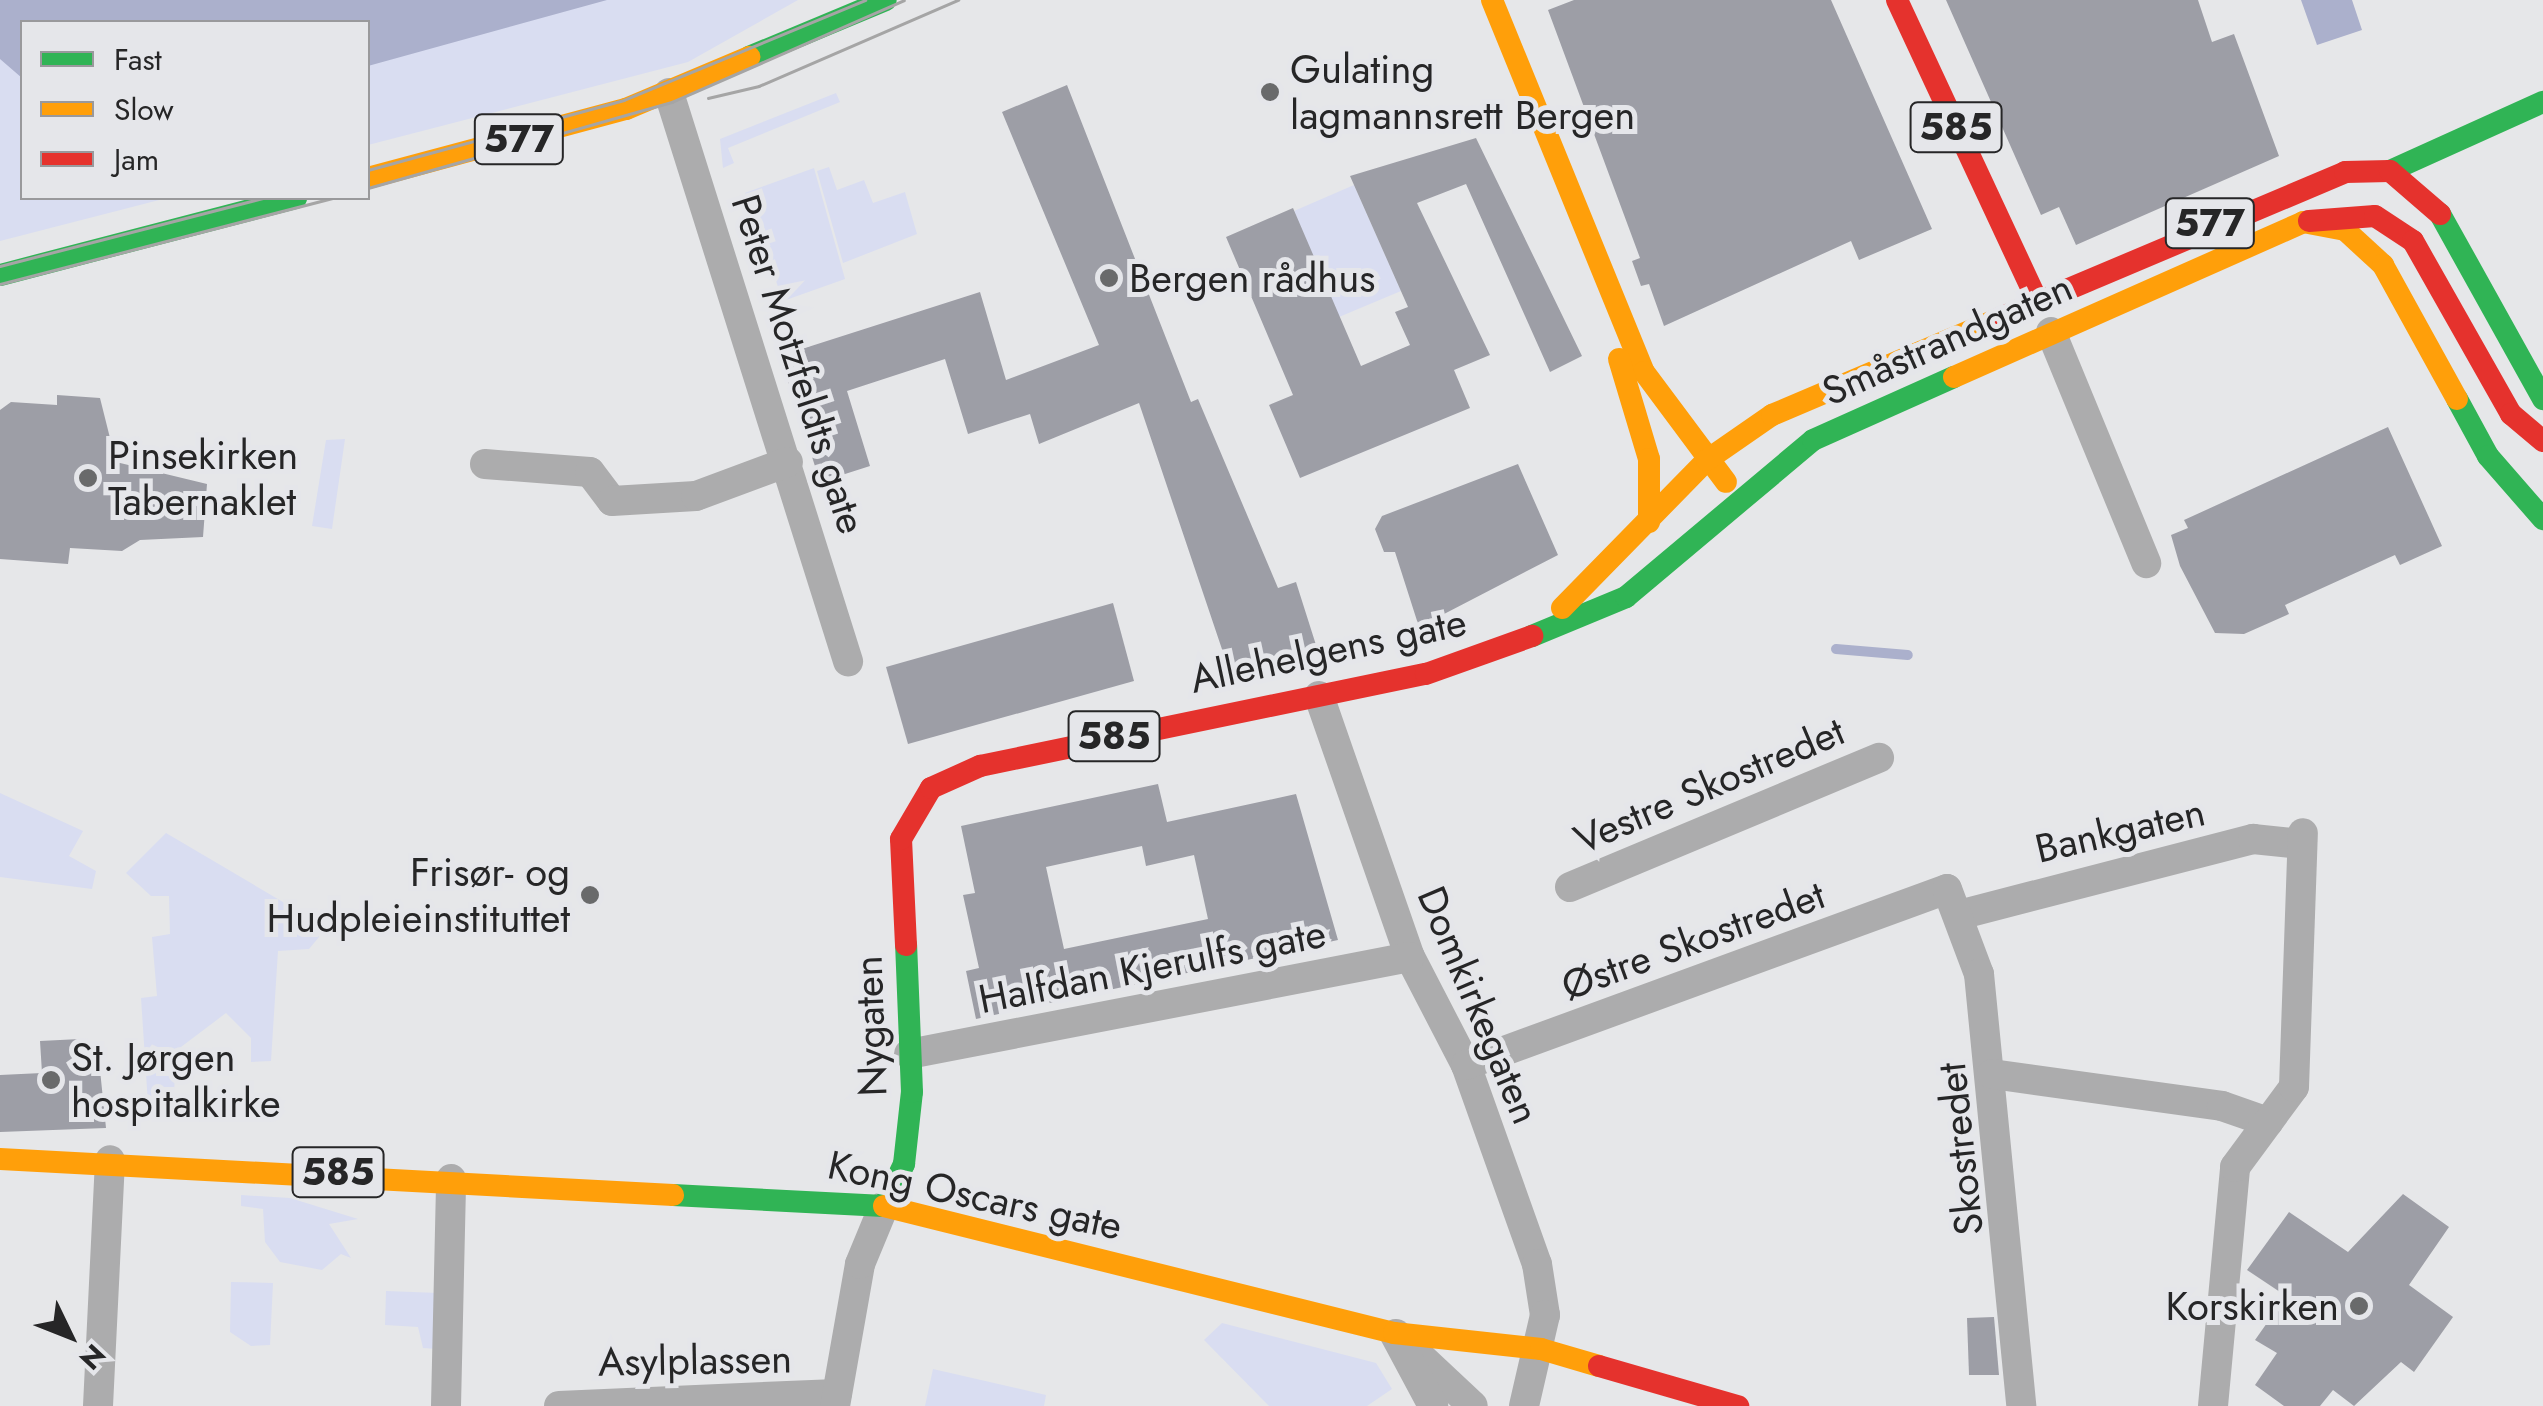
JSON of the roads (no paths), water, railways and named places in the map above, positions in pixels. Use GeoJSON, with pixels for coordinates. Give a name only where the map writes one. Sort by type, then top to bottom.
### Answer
{"type":"FeatureCollection","features":[{"type":"Feature","properties":{"kind":"main road","name":"577"},"geometry":{"type":"LineString","coordinates":[[370,177],[669,93],[886,0]]}},
{"type":"Feature","properties":{"kind":"main road"},"geometry":{"type":"LineString","coordinates":[[1492,0],[1609,292],[1659,398],[1738,496]]}},
{"type":"Feature","properties":{"kind":"main road","name":"585"},"geometry":{"type":"LineString","coordinates":[[1897,0],[2035,296]]}},
{"type":"Feature","properties":{"kind":"main road"},"geometry":{"type":"LineString","coordinates":[[2543,102],[2390,171],[2434,204],[2543,399]]}},
{"type":"Feature","properties":{"kind":"main road","name":"Småstrandgaten"},"geometry":{"type":"LineString","coordinates":[[1707,460],[1802,399],[2035,296],[2288,190],[2345,172],[2390,171]]}},
{"type":"Feature","properties":{"kind":"main road"},"geometry":{"type":"LineString","coordinates":[[0,275],[288,200]]}},
{"type":"Feature","properties":{"kind":"main road","name":"Småstrandgaten"},"geometry":{"type":"LineString","coordinates":[[1738,496],[1812,440],[2051,332],[2304,222],[2375,216],[2414,241],[2511,414],[2543,441]]}},
{"type":"Feature","properties":{"kind":"main road","name":"577"},"geometry":{"type":"LineString","coordinates":[[2304,222],[2344,230],[2383,264],[2483,447],[2525,502],[2543,518]]}},
{"type":"Feature","properties":{"kind":"main road"},"geometry":{"type":"LineString","coordinates":[[1609,292],[1623,384],[1649,459],[1649,522]]}},
{"type":"Feature","properties":{"kind":"main road","name":"Småstrandgaten"},"geometry":{"type":"LineString","coordinates":[[1738,496],[1802,399]]}},
{"type":"Feature","properties":{"kind":"main road","name":"Allehelgens gate"},"geometry":{"type":"LineString","coordinates":[[1511,646],[1588,589],[1707,460]]}},
{"type":"Feature","properties":{"kind":"main road","name":"Allehelgens gate"},"geometry":{"type":"LineString","coordinates":[[901,839],[931,788],[980,766],[1319,696],[1511,646],[1626,596],[1738,496]]}},
{"type":"Feature","properties":{"kind":"main road","name":"Nygaten"},"geometry":{"type":"LineString","coordinates":[[884,1206],[908,1144],[910,1054],[901,839]]}},
{"type":"Feature","properties":{"kind":"main road","name":"Kong Oscars gate"},"geometry":{"type":"LineString","coordinates":[[0,1160],[110,1160],[884,1206],[1394,1332],[1540,1349],[1738,1406]]}},
{"type":"Feature","properties":{"kind":"street","name":"Peter Motzfeldts gate"},"geometry":{"type":"LineString","coordinates":[[669,93],[848,661]]}},
{"type":"Feature","properties":{"kind":"street"},"geometry":{"type":"LineString","coordinates":[[2051,332],[2146,563]]}},
{"type":"Feature","properties":{"kind":"street"},"geometry":{"type":"LineString","coordinates":[[485,464],[590,472],[604,498],[629,500],[696,496],[788,462]]}},
{"type":"Feature","properties":{"kind":"street","name":"Domkirkegaten"},"geometry":{"type":"LineString","coordinates":[[1319,696],[1410,957],[1466,1065],[1537,1264],[1540,1349],[1524,1406]]}},
{"type":"Feature","properties":{"kind":"street","name":"Vestre Skostredet"},"geometry":{"type":"LineString","coordinates":[[1570,887],[1879,758]]}},
{"type":"Feature","properties":{"kind":"street","name":"Bankgaten"},"geometry":{"type":"LineString","coordinates":[[1953,902],[2253,839],[2302,838],[2294,1087],[2268,1122]]}},
{"type":"Feature","properties":{"kind":"street","name":"Østre Skostredet"},"geometry":{"type":"LineString","coordinates":[[1466,1065],[1953,902]]}},
{"type":"Feature","properties":{"kind":"street","name":"Skostredet"},"geometry":{"type":"LineString","coordinates":[[1953,902],[1978,974],[1992,1074],[2021,1406]]}},
{"type":"Feature","properties":{"kind":"street","name":"Halfdan Kjerulfs gate"},"geometry":{"type":"LineString","coordinates":[[910,1054],[1092,1006],[1211,982],[1410,957]]}},
{"type":"Feature","properties":{"kind":"street"},"geometry":{"type":"LineString","coordinates":[[1992,1074],[2222,1106],[2268,1122],[2235,1167],[2213,1406]]}},
{"type":"Feature","properties":{"kind":"street"},"geometry":{"type":"LineString","coordinates":[[98,1406],[110,1160]]}},
{"type":"Feature","properties":{"kind":"street"},"geometry":{"type":"LineString","coordinates":[[446,1406],[451,1180]]}},
{"type":"Feature","properties":{"kind":"street"},"geometry":{"type":"LineString","coordinates":[[836,1400],[860,1264],[884,1206]]}},
{"type":"Feature","properties":{"kind":"street"},"geometry":{"type":"LineString","coordinates":[[1394,1332],[1433,1406]]}},
{"type":"Feature","properties":{"kind":"street"},"geometry":{"type":"LineString","coordinates":[[1394,1332],[1473,1406]]}},
{"type":"Feature","properties":{"kind":"street","name":"Asylplassen"},"geometry":{"type":"LineString","coordinates":[[558,1406],[836,1400]]}},
{"type":"Feature","properties":{"kind":"waterway"},"geometry":{"type":"LineString","coordinates":[[1836,649],[1908,655]]}},
{"type":"Feature","properties":{"kind":"tram line"},"geometry":{"type":"LineString","coordinates":[[370,169],[624,100],[865,0]]}},
{"type":"Feature","properties":{"kind":"tram line"},"geometry":{"type":"LineString","coordinates":[[370,187],[672,102],[904,0]]}},
{"type":"Feature","properties":{"kind":"tram line"},"geometry":{"type":"LineString","coordinates":[[708,98],[759,86],[958,0]]}},
{"type":"Feature","properties":{"kind":"tram line"},"geometry":{"type":"LineString","coordinates":[[0,266],[254,200]]}},
{"type":"Feature","properties":{"kind":"tram line"},"geometry":{"type":"LineString","coordinates":[[0,284],[324,200]]}},
{"type":"Feature","properties":{"kind":"place","name":"Gulating lagmannsrett Bergen"},"geometry":{"type":"Point","coordinates":[1270,92]}},
{"type":"Feature","properties":{"kind":"place","name":"Bergen rådhus"},"geometry":{"type":"Point","coordinates":[1109,278]}},
{"type":"Feature","properties":{"kind":"place","name":"Pinsekirken Tabernaklet"},"geometry":{"type":"Point","coordinates":[88,478]}},
{"type":"Feature","properties":{"kind":"place","name":"Frisør- og Hudpleieinstituttet"},"geometry":{"type":"Point","coordinates":[590,895]}},
{"type":"Feature","properties":{"kind":"place","name":"St. Jørgen hospitalkirke"},"geometry":{"type":"Point","coordinates":[51,1080]}},
{"type":"Feature","properties":{"kind":"place","name":"Korskirken"},"geometry":{"type":"Point","coordinates":[2359,1306]}}]}
